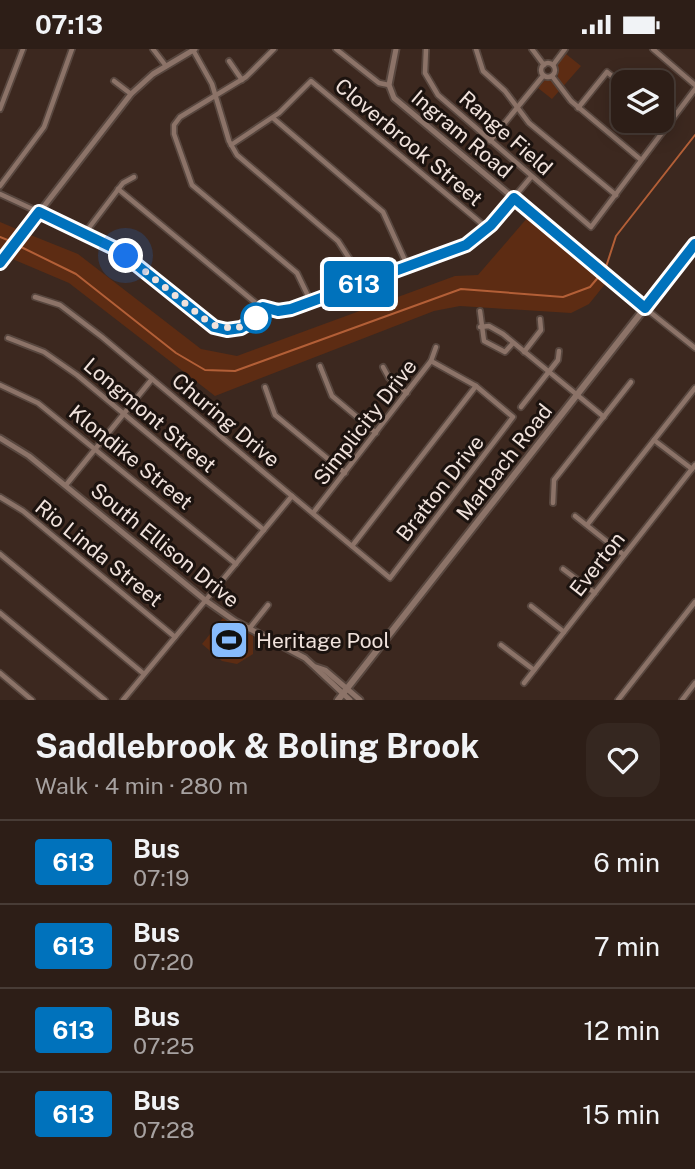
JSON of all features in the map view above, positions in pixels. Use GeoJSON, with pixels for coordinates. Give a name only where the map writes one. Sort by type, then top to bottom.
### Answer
{"type":"FeatureCollection","features":[{"type":"Feature","properties":{"kind":"main road","name":"Marbach Road"},"geometry":{"type":"LineString","coordinates":[[343,694],[695,244]]}},
{"type":"Feature","properties":{"kind":"street"},"geometry":{"type":"LineString","coordinates":[[0,109],[23,49]]}},
{"type":"Feature","properties":{"kind":"street"},"geometry":{"type":"LineString","coordinates":[[0,186],[44,127],[72,49]]}},
{"type":"Feature","properties":{"kind":"street"},"geometry":{"type":"LineString","coordinates":[[153,49],[166,66]]}},
{"type":"Feature","properties":{"kind":"street"},"geometry":{"type":"LineString","coordinates":[[274,49],[242,80],[180,117],[174,125],[174,136],[190,181],[297,273],[311,302]]}},
{"type":"Feature","properties":{"kind":"street"},"geometry":{"type":"LineString","coordinates":[[336,49],[379,83],[389,85]]}},
{"type":"Feature","properties":{"kind":"street","name":"Ingram Road"},"geometry":{"type":"LineString","coordinates":[[396,49],[389,85],[394,98],[645,308]]}},
{"type":"Feature","properties":{"kind":"street","name":"Range Field"},"geometry":{"type":"LineString","coordinates":[[426,49],[425,73],[433,89],[531,177],[592,227],[616,195]]}},
{"type":"Feature","properties":{"kind":"street"},"geometry":{"type":"LineString","coordinates":[[476,49],[483,71],[505,90],[534,128],[616,195],[660,133]]}},
{"type":"Feature","properties":{"kind":"street"},"geometry":{"type":"LineString","coordinates":[[532,49],[544,65]]}},
{"type":"Feature","properties":{"kind":"street"},"geometry":{"type":"LineString","coordinates":[[553,65],[565,49]]}},
{"type":"Feature","properties":{"kind":"street"},"geometry":{"type":"LineString","coordinates":[[0,263],[131,94],[166,66],[194,50],[215,96],[231,145],[244,161],[338,241],[349,258],[359,284]]}},
{"type":"Feature","properties":{"kind":"street"},"geometry":{"type":"LineString","coordinates":[[655,50],[695,87],[674,115]]}},
{"type":"Feature","properties":{"kind":"street"},"geometry":{"type":"LineString","coordinates":[[229,61],[242,80]]}},
{"type":"Feature","properties":{"kind":"street"},"geometry":{"type":"LineString","coordinates":[[543,76],[541,71],[544,65]]}},
{"type":"Feature","properties":{"kind":"street"},"geometry":{"type":"LineString","coordinates":[[544,65],[553,65]]}},
{"type":"Feature","properties":{"kind":"street"},"geometry":{"type":"LineString","coordinates":[[552,76],[555,72],[553,65]]}},
{"type":"Feature","properties":{"kind":"street"},"geometry":{"type":"LineString","coordinates":[[578,108],[607,72],[611,75]]}},
{"type":"Feature","properties":{"kind":"street"},"geometry":{"type":"LineString","coordinates":[[490,141],[543,76]]}},
{"type":"Feature","properties":{"kind":"street"},"geometry":{"type":"LineString","coordinates":[[543,76],[552,76]]}},
{"type":"Feature","properties":{"kind":"street"},"geometry":{"type":"LineString","coordinates":[[552,76],[578,108],[640,159]]}},
{"type":"Feature","properties":{"kind":"street"},"geometry":{"type":"LineString","coordinates":[[114,81],[131,94]]}},
{"type":"Feature","properties":{"kind":"street","name":"Cloverbrook Street"},"geometry":{"type":"LineString","coordinates":[[273,118],[311,81],[487,228]]}},
{"type":"Feature","properties":{"kind":"street"},"geometry":{"type":"LineString","coordinates":[[231,145],[273,118],[383,212],[408,267]]}},
{"type":"Feature","properties":{"kind":"street"},"geometry":{"type":"LineString","coordinates":[[85,233],[118,189],[134,177]]}},
{"type":"Feature","properties":{"kind":"street"},"geometry":{"type":"LineString","coordinates":[[118,189],[263,307],[281,311],[466,245],[487,228],[531,177]]}},
{"type":"Feature","properties":{"kind":"street"},"geometry":{"type":"LineString","coordinates":[[0,194],[118,250],[214,327],[227,330],[241,328],[254,320],[263,307]]}},
{"type":"Feature","properties":{"kind":"street","name":"Churing Drive"},"geometry":{"type":"LineString","coordinates":[[35,297],[51,301],[72,313],[390,578]]}},
{"type":"Feature","properties":{"kind":"street"},"geometry":{"type":"LineString","coordinates":[[645,308],[695,348]]}},
{"type":"Feature","properties":{"kind":"street"},"geometry":{"type":"LineString","coordinates":[[480,310],[480,327],[484,341],[505,352],[513,343]]}},
{"type":"Feature","properties":{"kind":"street"},"geometry":{"type":"LineString","coordinates":[[523,352],[541,330],[541,320]]}},
{"type":"Feature","properties":{"kind":"street"},"geometry":{"type":"LineString","coordinates":[[480,327],[494,328],[604,417]]}},
{"type":"Feature","properties":{"kind":"street","name":"Longmont Street"},"geometry":{"type":"LineString","coordinates":[[8,338],[44,352],[124,414],[264,530]]}},
{"type":"Feature","properties":{"kind":"street","name":"Simplicity Drive"},"geometry":{"type":"LineString","coordinates":[[313,513],[432,361],[436,347]]}},
{"type":"Feature","properties":{"kind":"street"},"geometry":{"type":"LineString","coordinates":[[521,407],[558,360],[559,351]]}},
{"type":"Feature","properties":{"kind":"street"},"geometry":{"type":"LineString","coordinates":[[352,545],[476,386],[432,361]]}},
{"type":"Feature","properties":{"kind":"street"},"geometry":{"type":"LineString","coordinates":[[320,366],[332,396],[376,433]]}},
{"type":"Feature","properties":{"kind":"street"},"geometry":{"type":"LineString","coordinates":[[383,367],[388,378],[407,393]]}},
{"type":"Feature","properties":{"kind":"street"},"geometry":{"type":"LineString","coordinates":[[66,485],[152,379]]}},
{"type":"Feature","properties":{"kind":"street"},"geometry":{"type":"LineString","coordinates":[[553,503],[554,480],[631,382]]}},
{"type":"Feature","properties":{"kind":"street","name":"Klondike Street"},"geometry":{"type":"LineString","coordinates":[[0,385],[38,403],[236,564]]}},
{"type":"Feature","properties":{"kind":"street","name":"Bratton Drive"},"geometry":{"type":"LineString","coordinates":[[390,578],[513,417],[476,386]]}},
{"type":"Feature","properties":{"kind":"street"},"geometry":{"type":"LineString","coordinates":[[265,387],[275,415],[345,473]]}},
{"type":"Feature","properties":{"kind":"street"},"geometry":{"type":"LineString","coordinates":[[587,526],[695,387]]}},
{"type":"Feature","properties":{"kind":"street","name":"South Ellison Drive"},"geometry":{"type":"LineString","coordinates":[[0,439],[29,456],[66,485],[205,600],[249,629],[294,650],[328,677],[350,700]]}},
{"type":"Feature","properties":{"kind":"street"},"geometry":{"type":"LineString","coordinates":[[654,440],[693,467]]}},
{"type":"Feature","properties":{"kind":"street","name":"Everton"},"geometry":{"type":"LineString","coordinates":[[524,683],[693,467]]}},
{"type":"Feature","properties":{"kind":"street"},"geometry":{"type":"LineString","coordinates":[[123,700],[292,496]]}},
{"type":"Feature","properties":{"kind":"street","name":"Rio Linda Street"},"geometry":{"type":"LineString","coordinates":[[0,498],[23,511],[176,637]]}},
{"type":"Feature","properties":{"kind":"street"},"geometry":{"type":"LineString","coordinates":[[575,516],[624,555]]}},
{"type":"Feature","properties":{"kind":"street"},"geometry":{"type":"LineString","coordinates":[[0,554],[144,674]]}},
{"type":"Feature","properties":{"kind":"street"},"geometry":{"type":"LineString","coordinates":[[563,569],[594,593]]}},
{"type":"Feature","properties":{"kind":"street"},"geometry":{"type":"LineString","coordinates":[[618,700],[695,602]]}},
{"type":"Feature","properties":{"kind":"street"},"geometry":{"type":"LineString","coordinates":[[249,629],[268,605]]}},
{"type":"Feature","properties":{"kind":"street"},"geometry":{"type":"LineString","coordinates":[[531,606],[564,632]]}},
{"type":"Feature","properties":{"kind":"street"},"geometry":{"type":"LineString","coordinates":[[0,613],[105,700]]}},
{"type":"Feature","properties":{"kind":"street"},"geometry":{"type":"LineString","coordinates":[[501,645],[534,670]]}},
{"type":"Feature","properties":{"kind":"street"},"geometry":{"type":"LineString","coordinates":[[0,673],[32,700]]}},
{"type":"Feature","properties":{"kind":"street"},"geometry":{"type":"LineString","coordinates":[[682,700],[695,683]]}},
{"type":"Feature","properties":{"kind":"street","name":"South Ellison Drive"},"geometry":{"type":"LineString","coordinates":[[343,694],[360,700]]}},
{"type":"Feature","properties":{"kind":"shaded area"},"geometry":{"type":"Polygon","coordinates":[[[566,54],[581,66],[552,99],[538,88],[545,80],[551,81],[558,77],[557,64],[566,54]]]}},
{"type":"Feature","properties":{"kind":"shaded area"},"geometry":{"type":"Polygon","coordinates":[[[528,217],[606,283],[589,304],[571,313],[460,306],[434,311],[215,396],[69,283],[10,258],[28,234],[78,254],[201,349],[237,356],[455,276],[478,275],[528,217]]]}},
{"type":"Feature","properties":{"kind":"shaded area"},"geometry":{"type":"Polygon","coordinates":[[[0,222],[19,230],[1,253],[0,253],[0,222]]]}},
{"type":"Feature","properties":{"kind":"shaded area","name":"Heritage Pool"},"geometry":{"type":"Polygon","coordinates":[[[223,618],[253,636],[253,654],[237,664],[222,661],[202,644],[223,618]]]}},
{"type":"Feature","properties":{"kind":"waterway"},"geometry":{"type":"LineString","coordinates":[[605,270],[616,236],[695,135]]}},
{"type":"Feature","properties":{"kind":"waterway"},"geometry":{"type":"LineString","coordinates":[[0,237],[10,241]]}},
{"type":"Feature","properties":{"kind":"waterway"},"geometry":{"type":"LineString","coordinates":[[19,246],[76,274],[176,353],[205,370],[235,371],[461,289],[563,297],[590,287],[601,274]]}},
{"type":"Feature","properties":{"kind":"bus line","name":"613"},"geometry":{"type":"LineString","coordinates":[[0,263],[39,212],[110,245],[206,322],[217,328],[230,330],[250,323],[263,307],[285,311],[463,247],[491,225],[514,198],[645,308],[695,244]]}},
{"type":"Feature","properties":{"kind":"place","name":"Heritage Pool"},"geometry":{"type":"Point","coordinates":[229,640]}},
{"type":"Feature","properties":{"kind":"route"},"geometry":{"type":"LineString","coordinates":[[126,256],[202,319],[217,328],[236,329],[256,318]]}}]}
